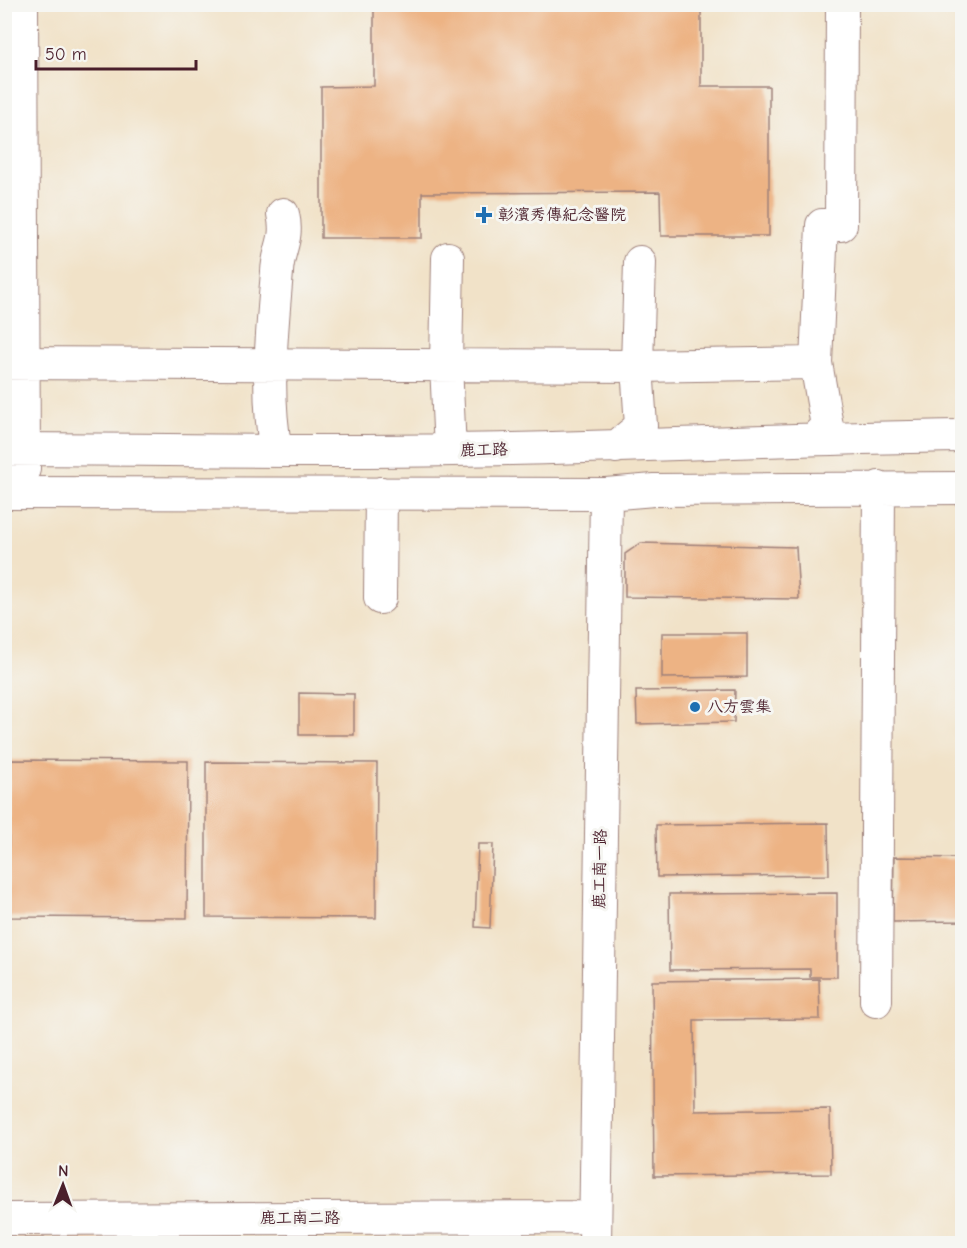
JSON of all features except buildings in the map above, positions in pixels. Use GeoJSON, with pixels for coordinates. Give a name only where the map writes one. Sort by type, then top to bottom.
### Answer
{"type":"FeatureCollection","features":[{"type":"Feature","properties":{"kind":"street"},"geometry":{"type":"LineString","coordinates":[[22,4],[13,50],[14,493],[606,494],[654,490],[963,488]]}},
{"type":"Feature","properties":{"kind":"street"},"geometry":{"type":"LineString","coordinates":[[815,438],[827,426],[816,363],[822,225],[841,225],[842,4]]}},
{"type":"Feature","properties":{"kind":"street"},"geometry":{"type":"LineString","coordinates":[[276,451],[272,427],[269,364],[277,270],[287,231],[283,214]]}},
{"type":"Feature","properties":{"kind":"street"},"geometry":{"type":"LineString","coordinates":[[448,258],[446,365],[450,450]]}},
{"type":"Feature","properties":{"kind":"street"},"geometry":{"type":"LineString","coordinates":[[616,447],[641,426],[637,366],[639,262]]}},
{"type":"Feature","properties":{"kind":"street"},"geometry":{"type":"LineString","coordinates":[[14,363],[637,366],[816,363]]}},
{"type":"Feature","properties":{"kind":"street","name":"鹿工路"},"geometry":{"type":"LineString","coordinates":[[15,449],[450,450],[616,447],[815,438],[963,436]]}},
{"type":"Feature","properties":{"kind":"street"},"geometry":{"type":"LineString","coordinates":[[876,1001],[879,487]]}},
{"type":"Feature","properties":{"kind":"street"},"geometry":{"type":"LineString","coordinates":[[380,598],[381,493]]}},
{"type":"Feature","properties":{"kind":"street","name":"鹿工南一路"},"geometry":{"type":"LineString","coordinates":[[595,1230],[606,494]]}},
{"type":"Feature","properties":{"kind":"street","name":"鹿工南二路"},"geometry":{"type":"LineString","coordinates":[[4,1220],[595,1230]]}},
{"type":"Feature","properties":{"kind":"place","name":"彰濱秀傳紀念醫院"},"geometry":{"type":"Point","coordinates":[484,215]}},
{"type":"Feature","properties":{"kind":"place","name":"八方雲集"},"geometry":{"type":"Point","coordinates":[695,707]}}]}
